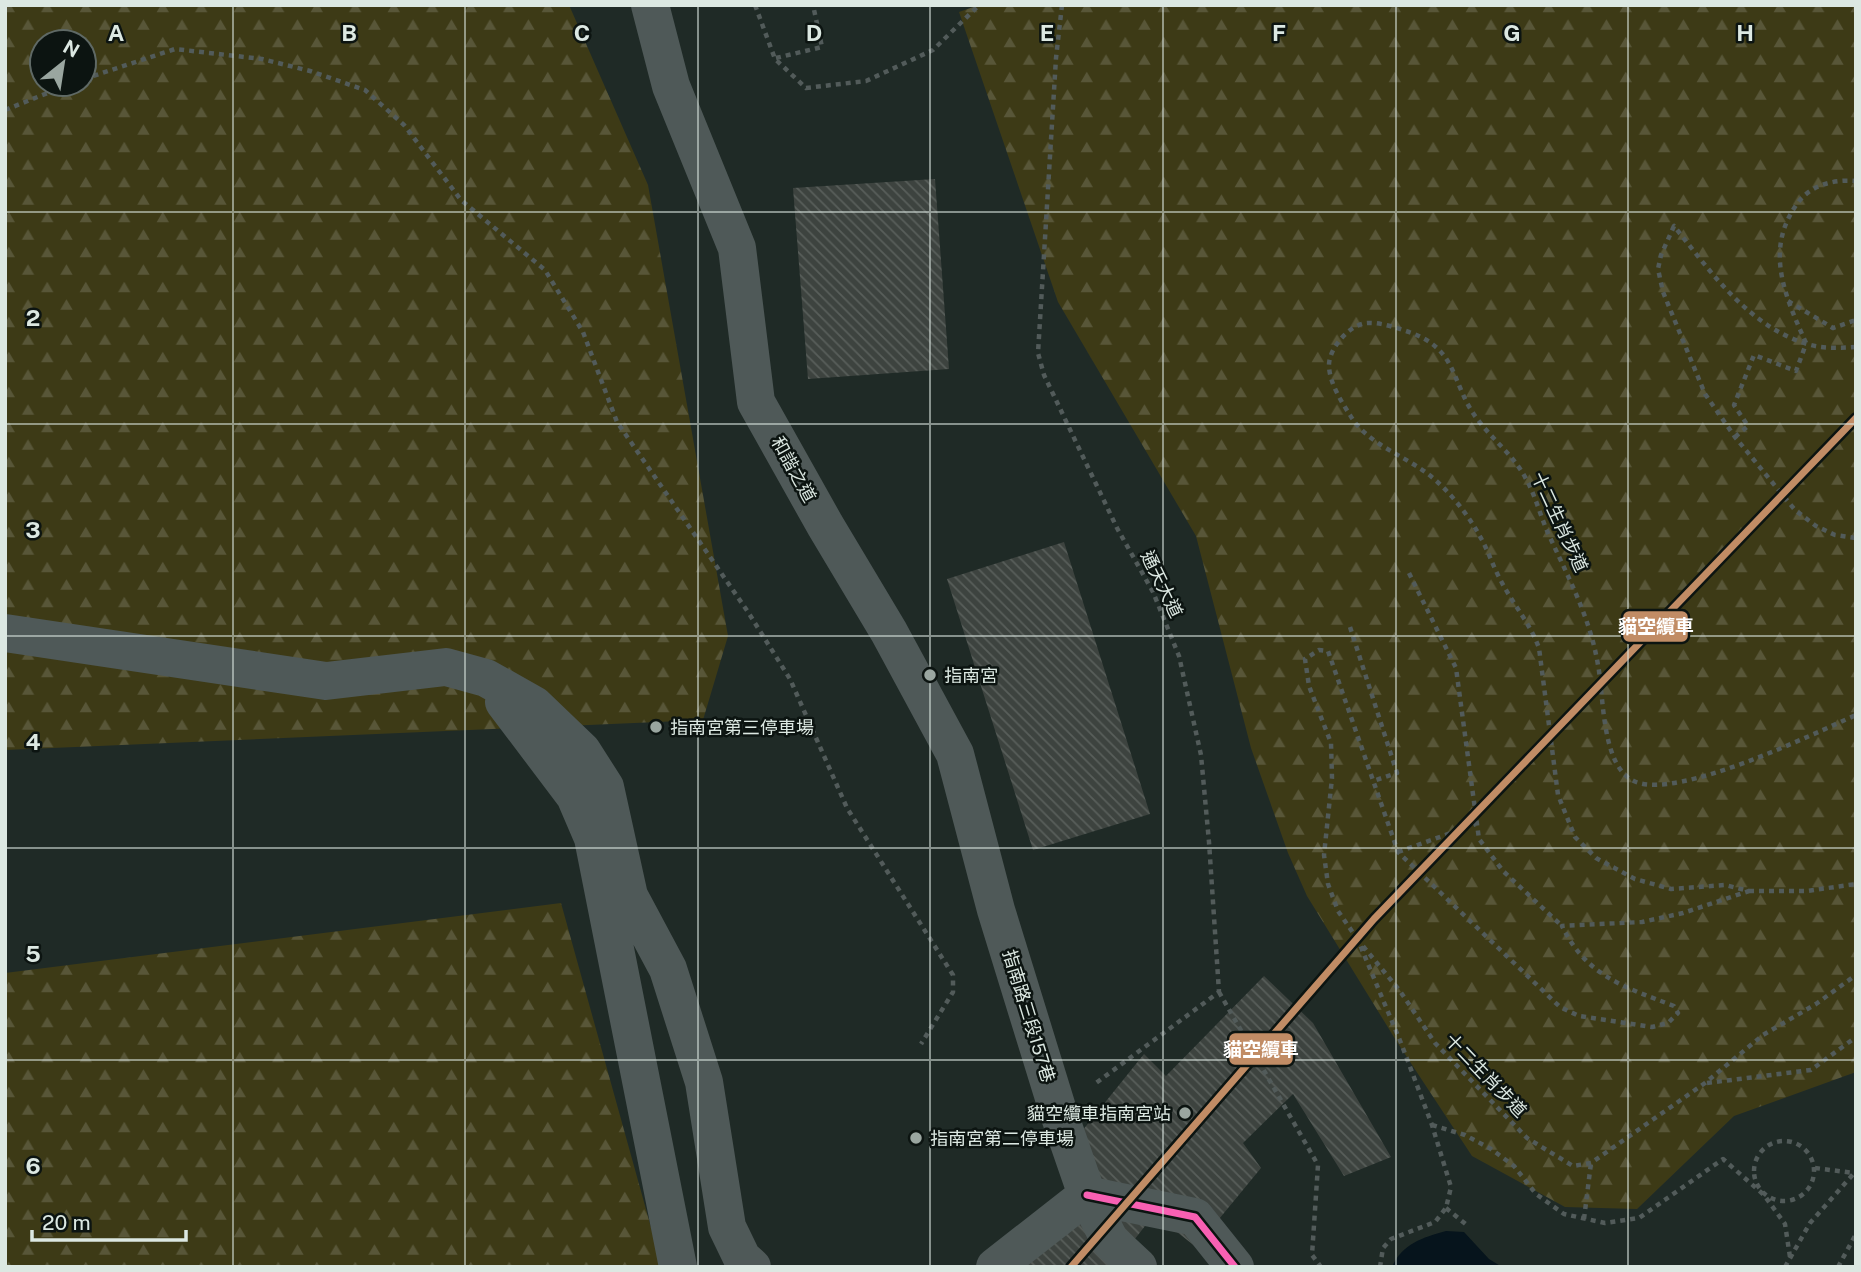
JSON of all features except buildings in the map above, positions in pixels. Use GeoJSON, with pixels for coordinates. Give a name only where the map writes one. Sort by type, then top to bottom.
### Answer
{"type":"FeatureCollection","features":[{"type":"Feature","properties":{"kind":"street","name":"和諧之道"},"geometry":{"type":"LineString","coordinates":[[650,5],[671,86],[737,248],[756,402],[825,525],[896,643],[955,754],[996,910]]}},
{"type":"Feature","properties":{"kind":"street"},"geometry":{"type":"LineString","coordinates":[[5,633],[326,681],[446,667],[486,678],[534,705],[583,751],[605,788],[629,896],[668,969],[704,1082],[727,1227],[742,1258],[752,1267]]}},
{"type":"Feature","properties":{"kind":"street"},"geometry":{"type":"LineString","coordinates":[[486,678],[575,796],[593,838],[678,1267]]}},
{"type":"Feature","properties":{"kind":"street","name":"指南路三段157巷"},"geometry":{"type":"LineString","coordinates":[[996,910],[1087,1195],[1110,1241],[1138,1267]]}},
{"type":"Feature","properties":{"kind":"street"},"geometry":{"type":"LineString","coordinates":[[995,1267],[1087,1195],[1195,1217],[1236,1267]]}},
{"type":"Feature","properties":{"kind":"path"},"geometry":{"type":"LineString","coordinates":[[755,5],[775,59],[806,88],[866,81],[933,50],[979,5]]}},
{"type":"Feature","properties":{"kind":"path"},"geometry":{"type":"LineString","coordinates":[[775,59],[822,47],[813,5]]}},
{"type":"Feature","properties":{"kind":"path","name":"通天大道"},"geometry":{"type":"LineString","coordinates":[[1062,5],[1056,58],[1038,353],[1044,375],[1117,528],[1153,592],[1179,656],[1201,755],[1219,992]]}},
{"type":"Feature","properties":{"kind":"path"},"geometry":{"type":"LineString","coordinates":[[98,74],[175,49],[262,59],[310,71],[365,90],[404,125],[461,200],[545,270],[583,331],[617,422],[748,612],[790,679],[847,808],[953,975],[953,992],[921,1044]]}},
{"type":"Feature","properties":{"kind":"path"},"geometry":{"type":"LineString","coordinates":[[5,110],[35,98]]}},
{"type":"Feature","properties":{"kind":"path"},"geometry":{"type":"LineString","coordinates":[[1735,437],[1748,426],[1734,405],[1754,355],[1796,371],[1806,344],[1787,301],[1779,258],[1786,219],[1801,199],[1817,187],[1838,180],[1856,181]]}},
{"type":"Feature","properties":{"kind":"path"},"geometry":{"type":"LineString","coordinates":[[1856,347],[1829,348],[1806,344],[1773,328],[1750,312],[1714,275],[1674,226],[1658,269],[1663,292],[1704,394],[1735,437],[1795,510],[1816,526],[1835,535],[1856,538]]}},
{"type":"Feature","properties":{"kind":"path"},"geometry":{"type":"LineString","coordinates":[[1787,301],[1833,328],[1856,320]]}},
{"type":"Feature","properties":{"kind":"path","name":"十二生肖步道"},"geometry":{"type":"LineString","coordinates":[[1856,715],[1775,751],[1662,787],[1637,783],[1625,776],[1610,752],[1598,662],[1587,619],[1526,478],[1477,419],[1447,358],[1428,339],[1397,328],[1365,322],[1340,337],[1329,364],[1336,393],[1355,424],[1379,443],[1429,474],[1449,494],[1481,538],[1500,581],[1532,629],[1539,648],[1558,794],[1575,837],[1596,858],[1635,879],[1671,889],[1725,885],[1749,891],[1807,891],[1856,884]]}},
{"type":"Feature","properties":{"kind":"path","name":"十二生肖步道"},"geometry":{"type":"LineString","coordinates":[[1409,573],[1456,668],[1479,839],[1503,871],[1562,926],[1573,948],[1601,974],[1622,986],[1674,1006],[1678,1013],[1668,1023],[1652,1027],[1579,1016],[1560,1007],[1398,852],[1328,651],[1319,650],[1305,659],[1309,686],[1331,743],[1332,778],[1324,855],[1328,884],[1338,911],[1358,940],[1401,991],[1435,1043],[1527,1138],[1573,1166],[1591,1163]]}},
{"type":"Feature","properties":{"kind":"path"},"geometry":{"type":"LineString","coordinates":[[1350,627],[1397,773],[1373,781]]}},
{"type":"Feature","properties":{"kind":"path"},"geometry":{"type":"LineString","coordinates":[[1398,852],[1476,824]]}},
{"type":"Feature","properties":{"kind":"path","name":"十二生肖步道"},"geometry":{"type":"LineString","coordinates":[[1562,926],[1642,922],[1683,914],[1749,891]]}},
{"type":"Feature","properties":{"kind":"path","name":"十二生肖步道"},"geometry":{"type":"LineString","coordinates":[[1358,940],[1432,1125],[1451,1187],[1446,1208]]}},
{"type":"Feature","properties":{"kind":"path"},"geometry":{"type":"LineString","coordinates":[[1584,1219],[1591,1163],[1705,1083],[1763,1035],[1816,1004],[1856,975]]}},
{"type":"Feature","properties":{"kind":"path"},"geometry":{"type":"LineString","coordinates":[[1058,1111],[1219,992],[1318,1165],[1312,1255],[1321,1267]]}},
{"type":"Feature","properties":{"kind":"path"},"geometry":{"type":"LineString","coordinates":[[1705,1083],[1811,1070],[1856,1037]]}},
{"type":"Feature","properties":{"kind":"path"},"geometry":{"type":"LineString","coordinates":[[1432,1125],[1465,1135],[1491,1149],[1514,1166],[1536,1194],[1564,1214],[1605,1223],[1639,1218],[1723,1159],[1764,1195],[1777,1201],[1791,1201],[1805,1194],[1813,1182],[1815,1168],[1811,1155],[1801,1145],[1788,1140],[1775,1141],[1763,1147],[1755,1158],[1753,1172],[1756,1184],[1764,1195],[1785,1224],[1790,1256]]}},
{"type":"Feature","properties":{"kind":"path"},"geometry":{"type":"LineString","coordinates":[[1815,1168],[1855,1172]]}},
{"type":"Feature","properties":{"kind":"path"},"geometry":{"type":"LineString","coordinates":[[1785,1267],[1810,1223],[1855,1172]]}},
{"type":"Feature","properties":{"kind":"path"},"geometry":{"type":"LineString","coordinates":[[1380,1267],[1383,1248],[1391,1239],[1435,1222],[1446,1208],[1468,1226]]}},
{"type":"Feature","properties":{"kind":"path"},"geometry":{"type":"LineString","coordinates":[[1838,1267],[1856,1234]]}},
{"type":"Feature","properties":{"kind":"green space"},"geometry":{"type":"Polygon","coordinates":[[[5,5],[569,5],[648,185],[728,636],[703,720],[5,750],[5,5]]]}},
{"type":"Feature","properties":{"kind":"green space"},"geometry":{"type":"Polygon","coordinates":[[[979,5],[1856,5],[1856,1072],[1734,1116],[1637,1209],[1565,1207],[1472,1156],[1397,1042],[1307,896],[1288,853],[1251,748],[1196,536],[1058,302],[959,12],[979,5]]]}},
{"type":"Feature","properties":{"kind":"green space"},"geometry":{"type":"Polygon","coordinates":[[[561,903],[662,1267],[5,1267],[5,973],[561,903]]]}},
{"type":"Feature","properties":{"kind":"shaded area"},"geometry":{"type":"Polygon","coordinates":[[[1446,1231],[1464,1232],[1489,1259],[1502,1267],[1392,1267],[1408,1247],[1421,1239],[1446,1231]]]}},
{"type":"Feature","properties":{"kind":"transit line","name":"貓空纜車"},"geometry":{"type":"LineString","coordinates":[[1071,1267],[1374,919],[1856,418]]}},
{"type":"Feature","properties":{"kind":"transit line"},"geometry":{"type":"LineString","coordinates":[[1087,1195],[1195,1217],[1235,1267]]}},
{"type":"Feature","properties":{"kind":"place","name":"指南宮"},"geometry":{"type":"Point","coordinates":[930,675]}},
{"type":"Feature","properties":{"kind":"place","name":"指南宮第三停車場"},"geometry":{"type":"Point","coordinates":[656,727]}},
{"type":"Feature","properties":{"kind":"place","name":"貓空纜車指南宮站"},"geometry":{"type":"Point","coordinates":[1185,1113]}},
{"type":"Feature","properties":{"kind":"place","name":"指南宮第二停車場"},"geometry":{"type":"Point","coordinates":[916,1138]}}]}
